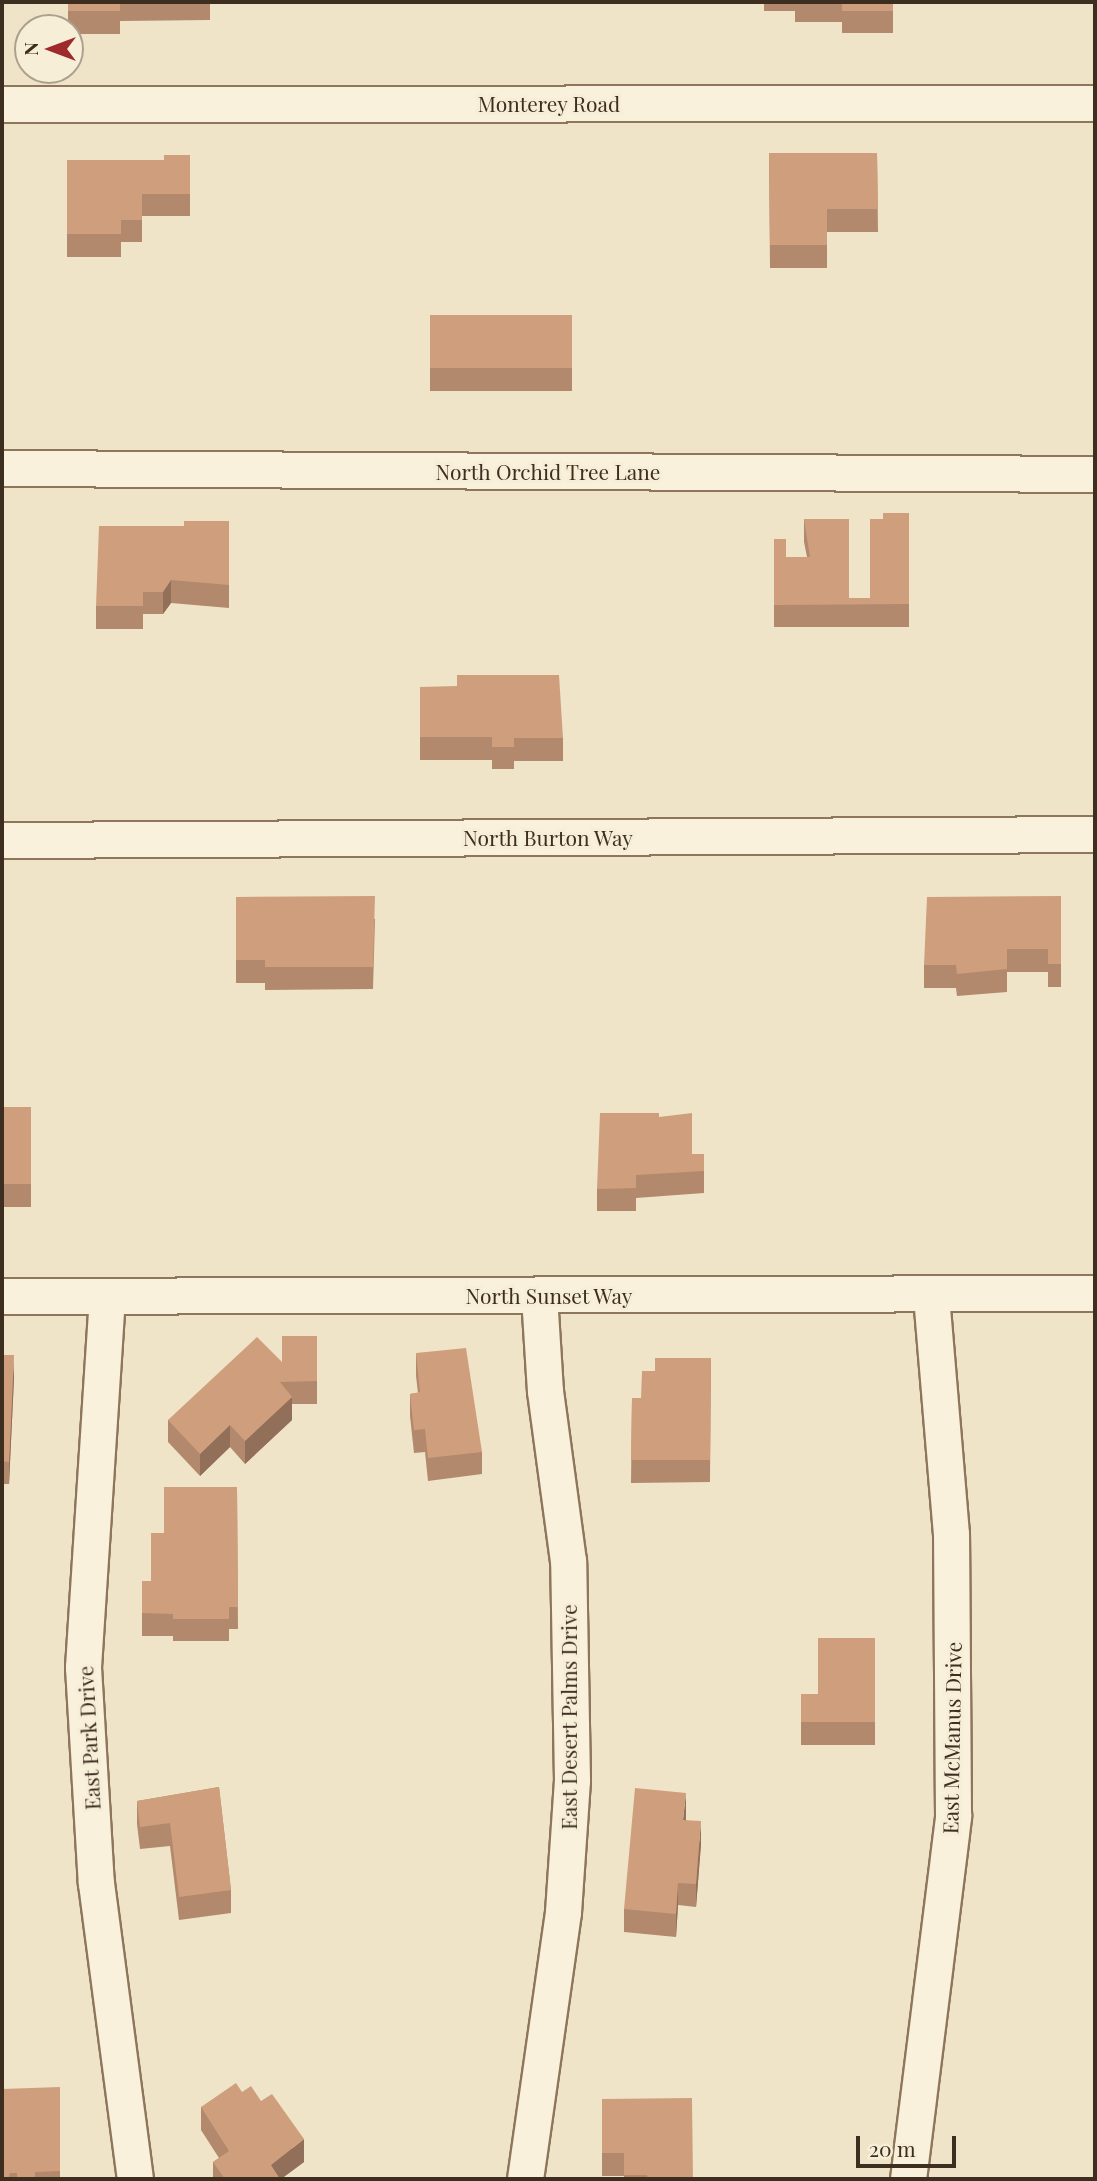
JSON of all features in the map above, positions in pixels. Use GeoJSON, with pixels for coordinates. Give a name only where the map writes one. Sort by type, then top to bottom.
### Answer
{"type":"FeatureCollection","features":[{"type":"Feature","properties":{"kind":"street","name":"Monterey Road"},"geometry":{"type":"LineString","coordinates":[[2,104],[1095,103]]}},
{"type":"Feature","properties":{"kind":"street","name":"North Orchid Tree Lane"},"geometry":{"type":"LineString","coordinates":[[2,468],[1095,474]]}},
{"type":"Feature","properties":{"kind":"street","name":"North Burton Way"},"geometry":{"type":"LineString","coordinates":[[2,840],[1095,834]]}},
{"type":"Feature","properties":{"kind":"street","name":"North Sunset Way"},"geometry":{"type":"LineString","coordinates":[[2,1296],[1095,1293]]}},
{"type":"Feature","properties":{"kind":"street","name":"East McManus Drive"},"geometry":{"type":"LineString","coordinates":[[908,2179],[953,1816],[951,1534],[931,1294]]}},
{"type":"Feature","properties":{"kind":"street","name":"East Desert Palms Drive"},"geometry":{"type":"LineString","coordinates":[[525,2179],[563,1912],[572,1780],[568,1561],[545,1391],[539,1295]]}},
{"type":"Feature","properties":{"kind":"street","name":"East Park Drive"},"geometry":{"type":"LineString","coordinates":[[107,1296],[83,1667],[96,1883],[135,2179]]}},
{"type":"Feature","properties":{"kind":"building"},"geometry":{"type":"Polygon","coordinates":[[[68,2],[120,2],[120,11],[68,11],[68,2]]]}},
{"type":"Feature","properties":{"kind":"building"},"geometry":{"type":"Polygon","coordinates":[[[842,2],[893,2],[893,11],[842,11],[842,2]]]}},
{"type":"Feature","properties":{"kind":"building"},"geometry":{"type":"Polygon","coordinates":[[[769,153],[877,153],[878,209],[827,209],[827,245],[770,245],[769,153]]]}},
{"type":"Feature","properties":{"kind":"building"},"geometry":{"type":"Polygon","coordinates":[[[164,155],[190,155],[190,194],[142,194],[142,220],[121,220],[121,234],[67,234],[67,160],[164,160],[164,155]]]}},
{"type":"Feature","properties":{"kind":"building"},"geometry":{"type":"Polygon","coordinates":[[[430,315],[572,315],[572,368],[430,368],[430,315]]]}},
{"type":"Feature","properties":{"kind":"building"},"geometry":{"type":"Polygon","coordinates":[[[883,513],[909,513],[909,604],[774,605],[774,539],[786,539],[786,557],[810,557],[804,519],[849,519],[849,598],[870,598],[870,519],[883,519],[883,513]]]}},
{"type":"Feature","properties":{"kind":"building"},"geometry":{"type":"Polygon","coordinates":[[[184,521],[229,521],[229,585],[171,580],[163,592],[143,592],[143,606],[96,606],[99,526],[184,526],[184,521]]]}},
{"type":"Feature","properties":{"kind":"building"},"geometry":{"type":"Polygon","coordinates":[[[457,675],[559,675],[563,738],[514,738],[514,747],[492,747],[492,737],[420,737],[420,687],[457,686],[457,675]]]}},
{"type":"Feature","properties":{"kind":"building"},"geometry":{"type":"Polygon","coordinates":[[[375,896],[373,967],[265,967],[265,960],[236,960],[236,897],[375,896]]]}},
{"type":"Feature","properties":{"kind":"building"},"geometry":{"type":"Polygon","coordinates":[[[1061,896],[1061,964],[1048,964],[1048,949],[1007,949],[1007,969],[957,974],[956,965],[924,965],[927,897],[1061,896]]]}},
{"type":"Feature","properties":{"kind":"building"},"geometry":{"type":"Polygon","coordinates":[[[2,1107],[31,1107],[31,1184],[2,1184],[2,1107]]]}},
{"type":"Feature","properties":{"kind":"building"},"geometry":{"type":"Polygon","coordinates":[[[600,1113],[659,1113],[659,1117],[692,1113],[692,1154],[704,1154],[704,1171],[636,1175],[636,1188],[597,1189],[600,1113]]]}},
{"type":"Feature","properties":{"kind":"building"},"geometry":{"type":"Polygon","coordinates":[[[282,1336],[317,1336],[317,1381],[280,1382],[292,1397],[245,1441],[230,1425],[200,1454],[168,1420],[257,1337],[282,1362],[282,1336]]]}},
{"type":"Feature","properties":{"kind":"building"},"geometry":{"type":"Polygon","coordinates":[[[466,1348],[482,1452],[428,1458],[425,1429],[414,1430],[410,1394],[420,1392],[416,1353],[466,1348]]]}},
{"type":"Feature","properties":{"kind":"building"},"geometry":{"type":"Polygon","coordinates":[[[2,1355],[14,1355],[9,1462],[2,1461],[2,1355]]]}},
{"type":"Feature","properties":{"kind":"building"},"geometry":{"type":"Polygon","coordinates":[[[655,1358],[711,1358],[710,1460],[631,1460],[632,1398],[641,1398],[642,1371],[655,1371],[655,1358]]]}},
{"type":"Feature","properties":{"kind":"building"},"geometry":{"type":"Polygon","coordinates":[[[164,1487],[237,1487],[238,1607],[229,1607],[229,1619],[173,1619],[173,1614],[142,1613],[142,1581],[151,1581],[151,1533],[164,1533],[164,1487]]]}},
{"type":"Feature","properties":{"kind":"building"},"geometry":{"type":"Polygon","coordinates":[[[818,1638],[875,1638],[875,1722],[801,1722],[801,1694],[818,1694],[818,1638]]]}},
{"type":"Feature","properties":{"kind":"building"},"geometry":{"type":"Polygon","coordinates":[[[219,1787],[231,1890],[179,1897],[170,1823],[140,1827],[137,1801],[219,1787]]]}},
{"type":"Feature","properties":{"kind":"building"},"geometry":{"type":"Polygon","coordinates":[[[635,1788],[686,1793],[683,1820],[701,1821],[696,1884],[678,1883],[676,1914],[624,1909],[635,1788]]]}},
{"type":"Feature","properties":{"kind":"building"},"geometry":{"type":"Polygon","coordinates":[[[236,2083],[242,2092],[251,2086],[261,2101],[272,2094],[304,2139],[271,2165],[280,2179],[225,2179],[213,2162],[229,2151],[201,2107],[236,2083]]]}},
{"type":"Feature","properties":{"kind":"building"},"geometry":{"type":"Polygon","coordinates":[[[60,2087],[60,2171],[35,2172],[35,2179],[17,2179],[17,2173],[10,2173],[8,2179],[2,2179],[2,2089],[60,2087]]]}},
{"type":"Feature","properties":{"kind":"building"},"geometry":{"type":"Polygon","coordinates":[[[692,2098],[693,2179],[648,2179],[647,2175],[624,2175],[624,2153],[602,2153],[602,2099],[692,2098]]]}}]}
